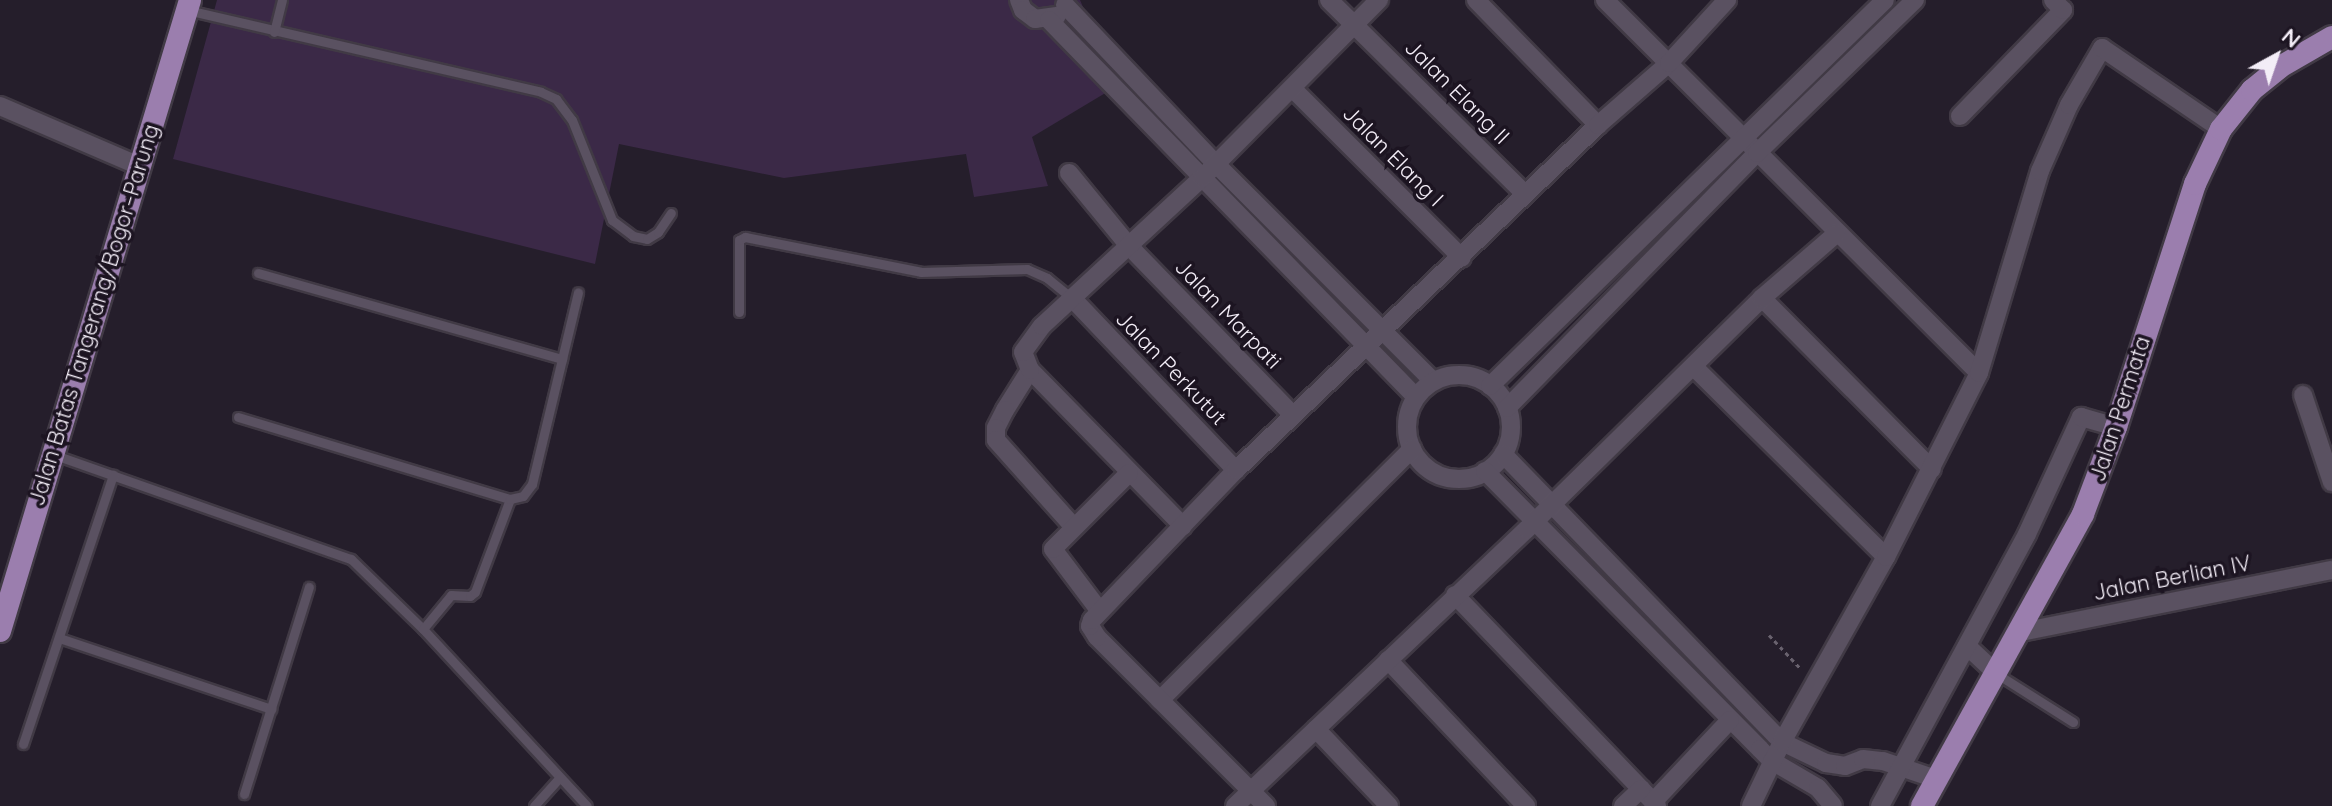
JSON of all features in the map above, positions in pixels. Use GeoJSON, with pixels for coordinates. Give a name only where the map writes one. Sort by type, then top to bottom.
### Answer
{"type":"FeatureCollection","features":[{"type":"Feature","properties":{"kind":"main road","name":"Jalan Batas Tangerang/Bogor–Parung"},"geometry":{"type":"LineString","coordinates":[[0,631],[188,5]]}},
{"type":"Feature","properties":{"kind":"main road","name":"Jalan Permata"},"geometry":{"type":"LineString","coordinates":[[1922,806],[2069,544],[2116,427],[2195,184],[2221,129],[2252,90],[2280,67],[2332,37]]}},
{"type":"Feature","properties":{"kind":"street"},"geometry":{"type":"LineString","coordinates":[[1019,0],[1028,16],[1049,20],[1433,381]]}},
{"type":"Feature","properties":{"kind":"street","name":"Jalan Elang II"},"geometry":{"type":"LineString","coordinates":[[1329,0],[1525,194]]}},
{"type":"Feature","properties":{"kind":"street"},"geometry":{"type":"LineString","coordinates":[[1183,526],[1030,370],[1023,352],[1030,339],[1210,171],[1379,0]]}},
{"type":"Feature","properties":{"kind":"street"},"geometry":{"type":"LineString","coordinates":[[1476,0],[1598,125]]}},
{"type":"Feature","properties":{"kind":"street"},"geometry":{"type":"LineString","coordinates":[[1605,0],[1743,136],[1836,234],[1979,373]]}},
{"type":"Feature","properties":{"kind":"street"},"geometry":{"type":"LineString","coordinates":[[1266,806],[1093,631],[1092,620],[1236,470],[1384,333],[1598,125],[1669,63],[1727,0]]}},
{"type":"Feature","properties":{"kind":"street"},"geometry":{"type":"LineString","coordinates":[[1490,386],[1885,0]]}},
{"type":"Feature","properties":{"kind":"street"},"geometry":{"type":"LineString","coordinates":[[1507,408],[1757,153],[1915,0]]}},
{"type":"Feature","properties":{"kind":"street"},"geometry":{"type":"LineString","coordinates":[[1049,20],[1065,3],[1210,171],[1416,397]]}},
{"type":"Feature","properties":{"kind":"street"},"geometry":{"type":"LineString","coordinates":[[1960,116],[2063,3]]}},
{"type":"Feature","properties":{"kind":"street"},"geometry":{"type":"LineString","coordinates":[[1751,806],[1782,742],[1886,557],[1979,373],[2040,171],[2069,105],[2102,48],[2221,129]]}},
{"type":"Feature","properties":{"kind":"street","name":"Jalan Elang I"},"geometry":{"type":"LineString","coordinates":[[1292,88],[1462,258]]}},
{"type":"Feature","properties":{"kind":"street"},"geometry":{"type":"LineString","coordinates":[[0,106],[139,166]]}},
{"type":"Feature","properties":{"kind":"street","name":"Jalan Marpati"},"geometry":{"type":"LineString","coordinates":[[1069,173],[1129,246],[1293,415]]}},
{"type":"Feature","properties":{"kind":"street"},"geometry":{"type":"LineString","coordinates":[[1235,806],[1694,367],[1762,298],[1836,234]]}},
{"type":"Feature","properties":{"kind":"street","name":"Jalan Perkutut"},"geometry":{"type":"LineString","coordinates":[[1072,298],[1236,470]]}},
{"type":"Feature","properties":{"kind":"street"},"geometry":{"type":"LineString","coordinates":[[1762,298],[1932,469]]}},
{"type":"Feature","properties":{"kind":"street"},"geometry":{"type":"LineString","coordinates":[[1694,367],[1886,557]]}},
{"type":"Feature","properties":{"kind":"street"},"geometry":{"type":"LineString","coordinates":[[1030,370],[996,428],[996,440],[1073,526]]}},
{"type":"Feature","properties":{"kind":"street"},"geometry":{"type":"LineString","coordinates":[[1468,376],[1490,386],[1507,408],[1510,432],[1503,454],[1485,471],[1462,478],[1438,474],[1412,449],[1407,423],[1416,397],[1433,381],[1468,376]]}},
{"type":"Feature","properties":{"kind":"street"},"geometry":{"type":"LineString","coordinates":[[2303,395],[2332,482]]}},
{"type":"Feature","properties":{"kind":"street"},"geometry":{"type":"LineString","coordinates":[[1880,806],[2027,534],[2081,417],[2116,427]]}},
{"type":"Feature","properties":{"kind":"street"},"geometry":{"type":"LineString","coordinates":[[1160,700],[1412,449]]}},
{"type":"Feature","properties":{"kind":"street"},"geometry":{"type":"LineString","coordinates":[[1503,454],[1782,742],[1837,766],[1863,759],[1936,779]]}},
{"type":"Feature","properties":{"kind":"street"},"geometry":{"type":"LineString","coordinates":[[1485,471],[1772,761],[1818,788],[1833,806]]}},
{"type":"Feature","properties":{"kind":"street"},"geometry":{"type":"LineString","coordinates":[[1099,610],[1056,554],[1056,545],[1129,473]]}},
{"type":"Feature","properties":{"kind":"street","name":"Jalan Berlian IV"},"geometry":{"type":"LineString","coordinates":[[2021,632],[2331,572]]}},
{"type":"Feature","properties":{"kind":"street"},"geometry":{"type":"LineString","coordinates":[[1455,595],[1651,799]]}},
{"type":"Feature","properties":{"kind":"street"},"geometry":{"type":"LineString","coordinates":[[1967,646],[1997,674]]}},
{"type":"Feature","properties":{"kind":"street"},"geometry":{"type":"LineString","coordinates":[[1388,660],[1526,806]]}},
{"type":"Feature","properties":{"kind":"street"},"geometry":{"type":"LineString","coordinates":[[1623,806],[1651,799],[1730,720]]}},
{"type":"Feature","properties":{"kind":"street"},"geometry":{"type":"LineString","coordinates":[[1316,729],[1389,806]]}},
{"type":"Feature","properties":{"kind":"lane"},"geometry":{"type":"LineString","coordinates":[[274,32],[282,0]]}},
{"type":"Feature","properties":{"kind":"lane"},"geometry":{"type":"LineString","coordinates":[[188,5],[274,32],[541,92],[556,99],[572,120],[612,220],[633,236],[647,239],[658,232],[671,213]]}},
{"type":"Feature","properties":{"kind":"lane"},"geometry":{"type":"LineString","coordinates":[[739,312],[739,240],[745,237],[921,272],[1027,269],[1047,278],[1072,298]]}},
{"type":"Feature","properties":{"kind":"lane"},"geometry":{"type":"LineString","coordinates":[[258,273],[562,359]]}},
{"type":"Feature","properties":{"kind":"lane"},"geometry":{"type":"LineString","coordinates":[[238,417],[510,499],[523,496],[532,484],[578,292]]}},
{"type":"Feature","properties":{"kind":"lane"},"geometry":{"type":"LineString","coordinates":[[52,454],[351,559],[423,629],[587,806]]}},
{"type":"Feature","properties":{"kind":"lane"},"geometry":{"type":"LineString","coordinates":[[23,744],[113,475]]}},
{"type":"Feature","properties":{"kind":"lane"},"geometry":{"type":"LineString","coordinates":[[423,629],[451,595],[470,596],[475,592],[510,499]]}},
{"type":"Feature","properties":{"kind":"lane"},"geometry":{"type":"LineString","coordinates":[[244,794],[309,587]]}},
{"type":"Feature","properties":{"kind":"lane"},"geometry":{"type":"LineString","coordinates":[[59,638],[271,709]]}},
{"type":"Feature","properties":{"kind":"lane"},"geometry":{"type":"LineString","coordinates":[[1997,674],[2073,722]]}},
{"type":"Feature","properties":{"kind":"lane"},"geometry":{"type":"LineString","coordinates":[[534,806],[559,778]]}},
{"type":"Feature","properties":{"kind":"path"},"geometry":{"type":"LineString","coordinates":[[1769,635],[1815,683]]}},
{"type":"Feature","properties":{"kind":"shaded area"},"geometry":{"type":"Polygon","coordinates":[[[217,0],[1080,0],[1117,86],[1032,137],[1048,186],[974,197],[966,154],[784,178],[619,144],[595,264],[173,159],[217,0]]]}}]}
